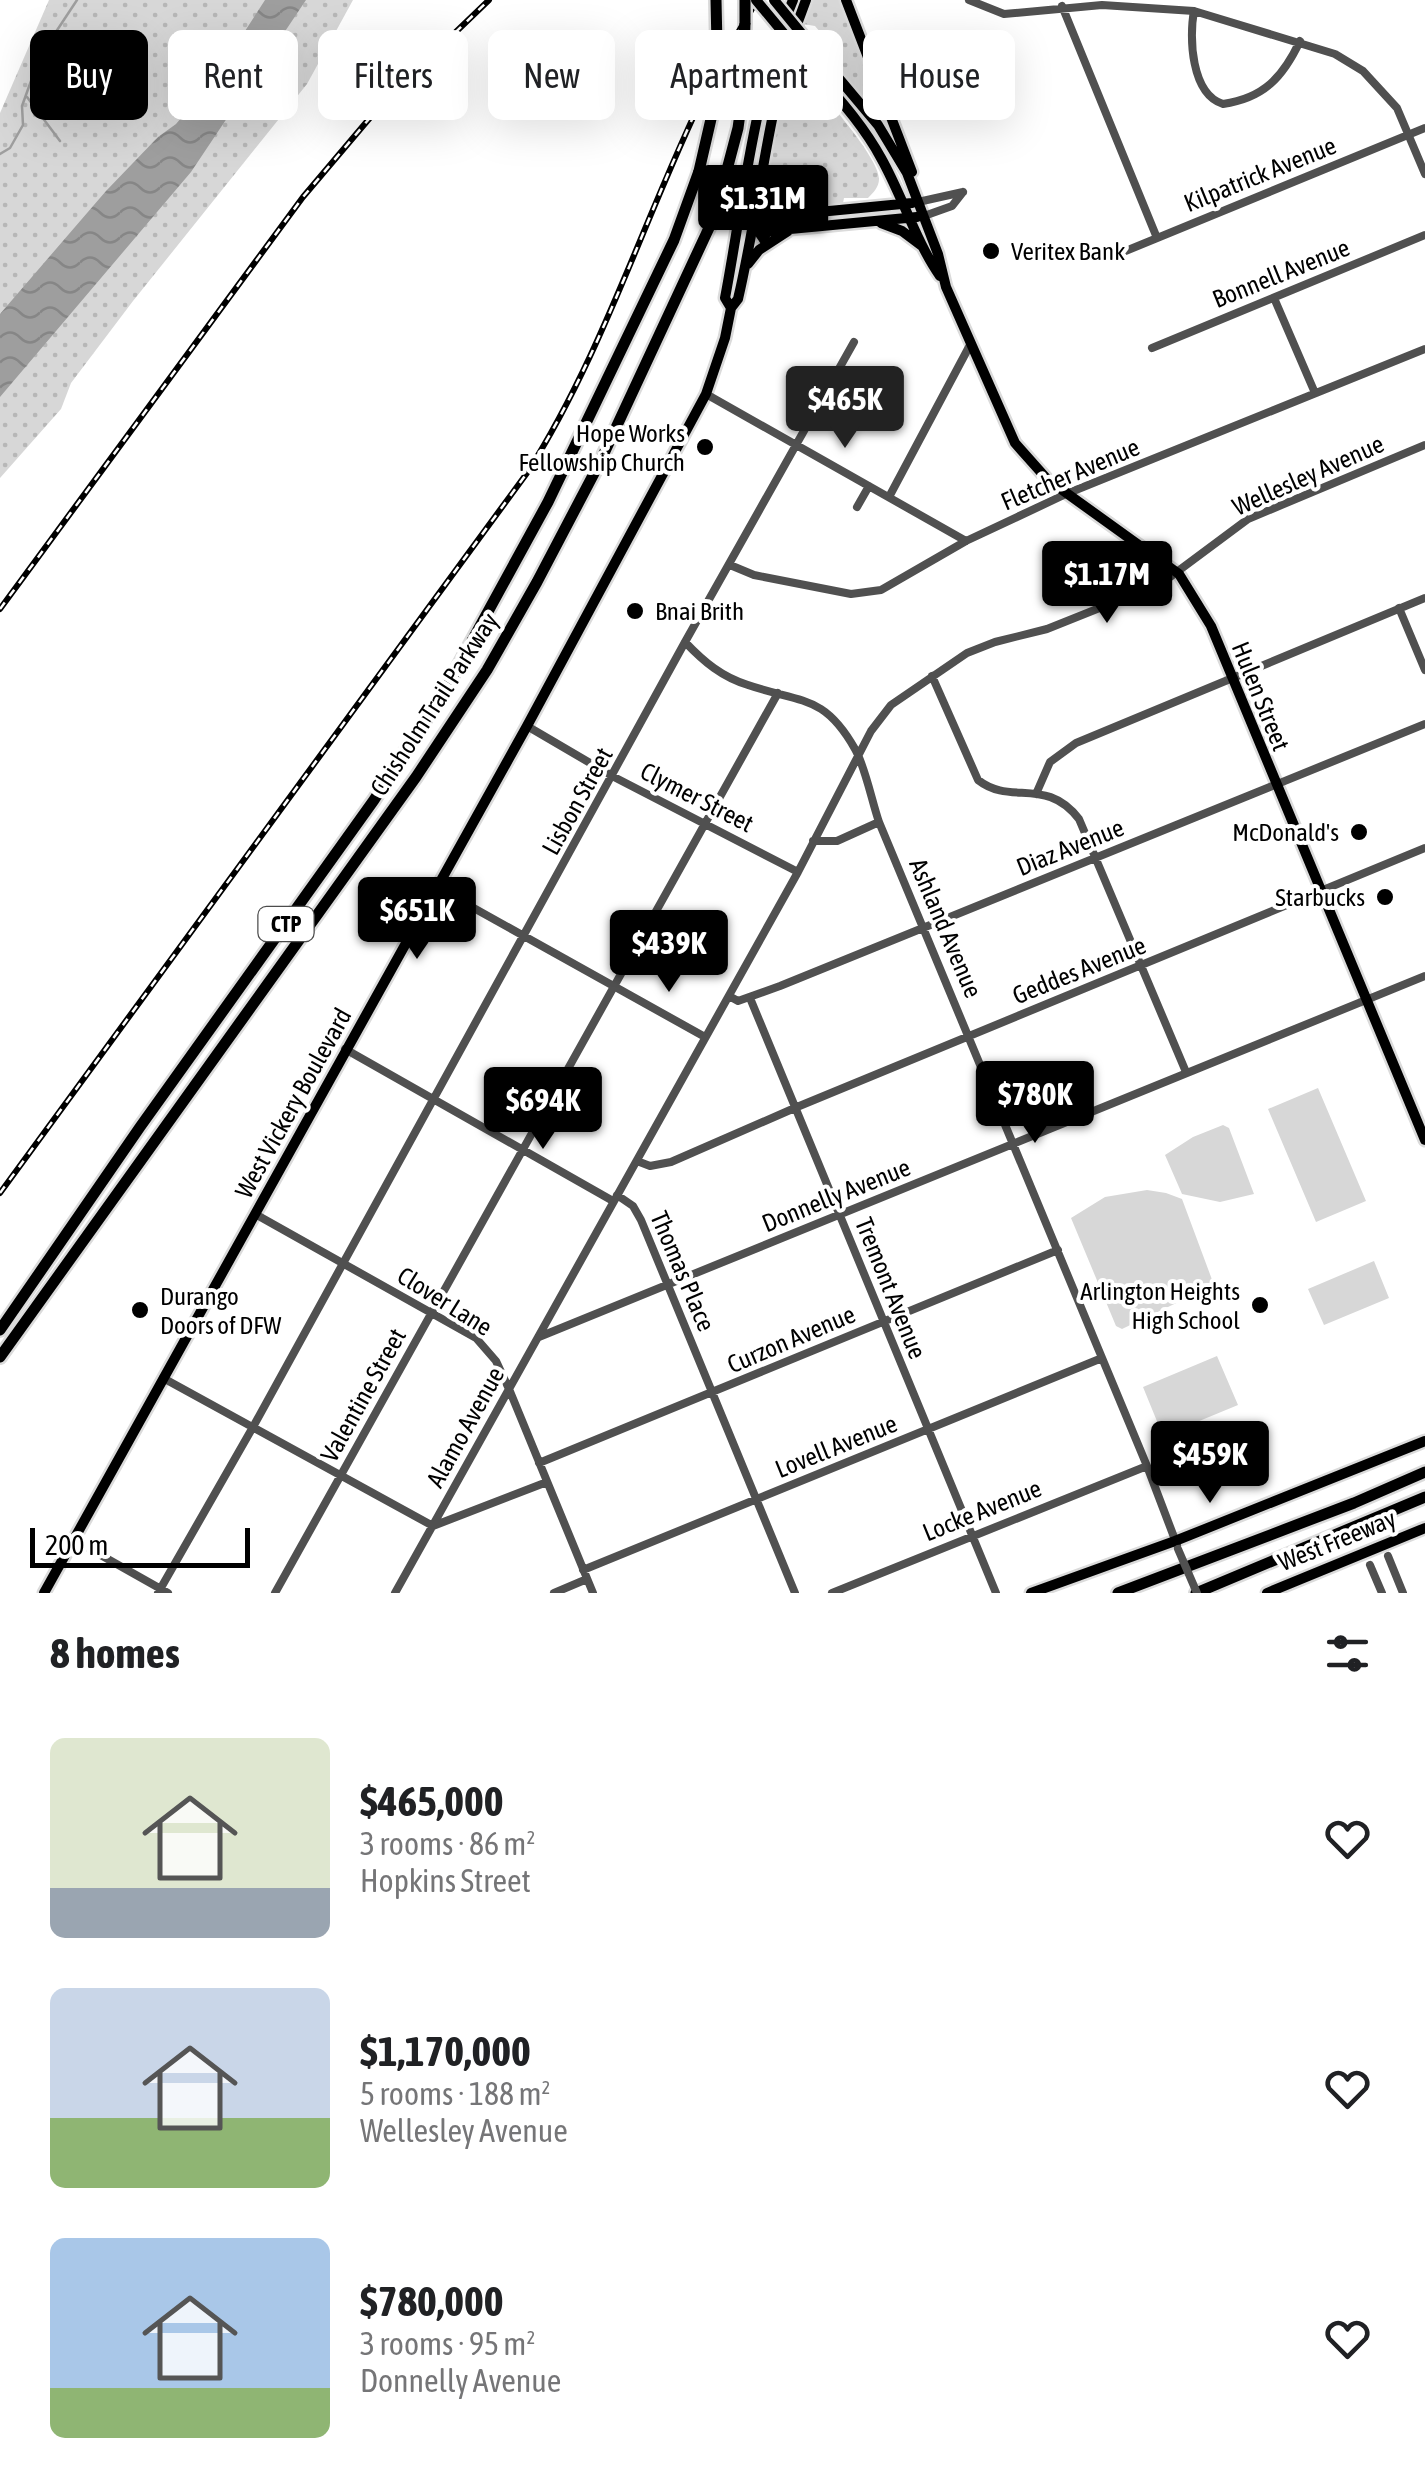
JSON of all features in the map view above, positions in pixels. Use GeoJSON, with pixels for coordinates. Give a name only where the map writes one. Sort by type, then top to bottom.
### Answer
{"type":"FeatureCollection","features":[{"type":"Feature","properties":{"kind":"highway","name":"Chisholm Trail Parkway"},"geometry":{"type":"LineString","coordinates":[[0,1330],[412,742],[548,502],[674,240],[699,171],[716,83],[716,0]]}},
{"type":"Feature","properties":{"kind":"highway","name":"Chisholm Trail Parkway"},"geometry":{"type":"LineString","coordinates":[[0,1357],[416,777],[487,670],[567,528],[708,230],[726,178],[743,92],[745,0]]}},
{"type":"Feature","properties":{"kind":"highway","name":"West Freeway"},"geometry":{"type":"LineString","coordinates":[[1118,1593],[1425,1472]]}},
{"type":"Feature","properties":{"kind":"highway","name":"West Freeway"},"geometry":{"type":"LineString","coordinates":[[1196,1593],[1425,1498]]}},
{"type":"Feature","properties":{"kind":"main road"},"geometry":{"type":"LineString","coordinates":[[756,0],[867,135],[912,203],[938,254],[944,281]]}},
{"type":"Feature","properties":{"kind":"main road"},"geometry":{"type":"LineString","coordinates":[[774,0],[878,125],[907,173],[912,203]]}},
{"type":"Feature","properties":{"kind":"main road","name":"West Vickery Boulevard"},"geometry":{"type":"LineString","coordinates":[[732,308],[725,298],[766,72],[793,0]]}},
{"type":"Feature","properties":{"kind":"main road","name":"West Vickery Boulevard"},"geometry":{"type":"LineString","coordinates":[[44,1593],[527,726],[706,394],[738,299],[780,76],[806,0]]}},
{"type":"Feature","properties":{"kind":"main road"},"geometry":{"type":"LineString","coordinates":[[846,0],[916,181],[912,203]]}},
{"type":"Feature","properties":{"kind":"main road"},"geometry":{"type":"LineString","coordinates":[[742,212],[788,215],[912,203]]}},
{"type":"Feature","properties":{"kind":"main road"},"geometry":{"type":"LineString","coordinates":[[740,226],[768,231],[918,217]]}},
{"type":"Feature","properties":{"kind":"main road"},"geometry":{"type":"LineString","coordinates":[[918,217],[924,248],[944,281]]}},
{"type":"Feature","properties":{"kind":"main road"},"geometry":{"type":"LineString","coordinates":[[870,219],[902,231],[924,248]]}},
{"type":"Feature","properties":{"kind":"main road"},"geometry":{"type":"LineString","coordinates":[[745,269],[758,250],[793,228]]}},
{"type":"Feature","properties":{"kind":"main road","name":"Hulen Street"},"geometry":{"type":"LineString","coordinates":[[944,281],[1015,444],[1046,480],[1179,574],[1210,623],[1425,1140]]}},
{"type":"Feature","properties":{"kind":"main road"},"geometry":{"type":"LineString","coordinates":[[1031,1593],[1177,1545],[1425,1441]]}},
{"type":"Feature","properties":{"kind":"main road","name":"West Freeway"},"geometry":{"type":"LineString","coordinates":[[1267,1593],[1425,1528]]}},
{"type":"Feature","properties":{"kind":"street"},"geometry":{"type":"LineString","coordinates":[[969,0],[1004,14],[1102,5],[1194,11],[1335,54],[1363,71],[1398,108],[1425,174]]}},
{"type":"Feature","properties":{"kind":"street"},"geometry":{"type":"LineString","coordinates":[[1062,6],[1157,238]]}},
{"type":"Feature","properties":{"kind":"street"},"geometry":{"type":"LineString","coordinates":[[1194,11],[1190,34],[1198,73],[1214,102],[1223,104],[1276,82],[1300,41]]}},
{"type":"Feature","properties":{"kind":"street","name":"Kilpatrick Avenue"},"geometry":{"type":"LineString","coordinates":[[1111,257],[1425,128]]}},
{"type":"Feature","properties":{"kind":"street"},"geometry":{"type":"LineString","coordinates":[[912,203],[963,192],[952,206],[918,217]]}},
{"type":"Feature","properties":{"kind":"street","name":"Bonnell Avenue"},"geometry":{"type":"LineString","coordinates":[[1152,348],[1425,236]]}},
{"type":"Feature","properties":{"kind":"street"},"geometry":{"type":"LineString","coordinates":[[1274,298],[1315,394]]}},
{"type":"Feature","properties":{"kind":"street","name":"Lisbon Street"},"geometry":{"type":"LineString","coordinates":[[162,1592],[854,342]]}},
{"type":"Feature","properties":{"kind":"street"},"geometry":{"type":"LineString","coordinates":[[889,497],[970,345]]}},
{"type":"Feature","properties":{"kind":"street","name":"Fletcher Avenue"},"geometry":{"type":"LineString","coordinates":[[730,565],[774,580],[866,594],[895,584],[966,541],[1066,494],[1425,348]]}},
{"type":"Feature","properties":{"kind":"street"},"geometry":{"type":"LineString","coordinates":[[706,394],[966,541]]}},
{"type":"Feature","properties":{"kind":"street","name":"Wellesley Avenue"},"geometry":{"type":"LineString","coordinates":[[859,754],[891,705],[967,654],[1127,598],[1179,574],[1248,519],[1425,446]]}},
{"type":"Feature","properties":{"kind":"street"},"geometry":{"type":"LineString","coordinates":[[858,506],[869,486]]}},
{"type":"Feature","properties":{"kind":"street"},"geometry":{"type":"LineString","coordinates":[[1036,794],[1050,762],[1076,743],[1425,598]]}},
{"type":"Feature","properties":{"kind":"street"},"geometry":{"type":"LineString","coordinates":[[1399,608],[1425,670]]}},
{"type":"Feature","properties":{"kind":"street","name":"Ashland Avenue"},"geometry":{"type":"LineString","coordinates":[[685,642],[715,670],[748,686],[800,698],[826,711],[859,754],[879,822],[1196,1593]]}},
{"type":"Feature","properties":{"kind":"street"},"geometry":{"type":"LineString","coordinates":[[932,676],[978,780],[988,788],[1058,798],[1073,812],[1097,858],[1186,1072]]}},
{"type":"Feature","properties":{"kind":"street","name":"Valentine Street"},"geometry":{"type":"LineString","coordinates":[[275,1593],[778,694]]}},
{"type":"Feature","properties":{"kind":"street","name":"Diaz Avenue"},"geometry":{"type":"LineString","coordinates":[[728,996],[738,1001],[750,998],[1425,724]]}},
{"type":"Feature","properties":{"kind":"street","name":"Clymer Street"},"geometry":{"type":"LineString","coordinates":[[527,726],[798,872]]}},
{"type":"Feature","properties":{"kind":"street","name":"Alamo Avenue"},"geometry":{"type":"LineString","coordinates":[[395,1593],[798,872],[859,754]]}},
{"type":"Feature","properties":{"kind":"street"},"geometry":{"type":"LineString","coordinates":[[813,841],[837,841],[879,822]]}},
{"type":"Feature","properties":{"kind":"street","name":"Geddes Avenue"},"geometry":{"type":"LineString","coordinates":[[637,1161],[659,1166],[1425,848]]}},
{"type":"Feature","properties":{"kind":"street"},"geometry":{"type":"LineString","coordinates":[[436,887],[705,1037]]}},
{"type":"Feature","properties":{"kind":"street","name":"Donnelly Avenue"},"geometry":{"type":"LineString","coordinates":[[539,1337],[1425,976]]}},
{"type":"Feature","properties":{"kind":"street","name":"Tremont Avenue"},"geometry":{"type":"LineString","coordinates":[[750,998],[996,1593]]}},
{"type":"Feature","properties":{"kind":"street"},"geometry":{"type":"LineString","coordinates":[[345,1050],[615,1198]]}},
{"type":"Feature","properties":{"kind":"street","name":"Thomas Place"},"geometry":{"type":"LineString","coordinates":[[615,1198],[633,1206],[641,1220],[795,1593]]}},
{"type":"Feature","properties":{"kind":"street","name":"Clover Lane"},"geometry":{"type":"LineString","coordinates":[[255,1214],[476,1338],[498,1365],[509,1388],[593,1593]]}},
{"type":"Feature","properties":{"kind":"street","name":"Curzon Avenue"},"geometry":{"type":"LineString","coordinates":[[539,1463],[1058,1250]]}},
{"type":"Feature","properties":{"kind":"street","name":"Lovell Avenue"},"geometry":{"type":"LineString","coordinates":[[554,1593],[585,1575],[757,1500],[1102,1358]]}},
{"type":"Feature","properties":{"kind":"street"},"geometry":{"type":"LineString","coordinates":[[498,1365],[522,1366]]}},
{"type":"Feature","properties":{"kind":"street"},"geometry":{"type":"LineString","coordinates":[[162,1378],[433,1526],[547,1482]]}},
{"type":"Feature","properties":{"kind":"street"},"geometry":{"type":"LineString","coordinates":[[497,1411],[505,1408],[518,1412]]}},
{"type":"Feature","properties":{"kind":"street","name":"Locke Avenue"},"geometry":{"type":"LineString","coordinates":[[832,1593],[1147,1466]]}},
{"type":"Feature","properties":{"kind":"street"},"geometry":{"type":"LineString","coordinates":[[74,1540],[162,1592]]}},
{"type":"Feature","properties":{"kind":"street"},"geometry":{"type":"LineString","coordinates":[[1388,1556],[1403,1593]]}},
{"type":"Feature","properties":{"kind":"street"},"geometry":{"type":"LineString","coordinates":[[1370,1564],[1382,1593]]}},
{"type":"Feature","properties":{"kind":"shaded area"},"geometry":{"type":"Polygon","coordinates":[[[49,0],[353,0],[337,30],[318,30],[318,64],[298,95],[298,30],[168,30],[168,120],[278,120],[71,383],[61,409],[0,478],[0,113],[30,44],[30,120],[148,120],[148,30],[36,30],[49,0]]]}},
{"type":"Feature","properties":{"kind":"shaded area"},"geometry":{"type":"Polygon","coordinates":[[[812,0],[841,0],[863,52],[863,100],[843,74],[843,30],[818,30],[803,24],[812,0]]]}},
{"type":"Feature","properties":{"kind":"shaded area"},"geometry":{"type":"Polygon","coordinates":[[[843,119],[868,153],[879,179],[868,198],[844,198],[843,203],[782,210],[764,205],[761,196],[778,120],[843,119]]]}},
{"type":"Feature","properties":{"kind":"shaded area"},"geometry":{"type":"Polygon","coordinates":[[[879,120],[890,120],[895,141],[879,120]]]}},
{"type":"Feature","properties":{"kind":"shaded area"},"geometry":{"type":"Polygon","coordinates":[[[1318,1088],[1366,1201],[1316,1222],[1268,1109],[1318,1088]]]}},
{"type":"Feature","properties":{"kind":"shaded area"},"geometry":{"type":"Polygon","coordinates":[[[1223,1125],[1229,1128],[1254,1194],[1220,1202],[1182,1194],[1165,1155],[1193,1137],[1223,1125]]]}},
{"type":"Feature","properties":{"kind":"shaded area"},"geometry":{"type":"Polygon","coordinates":[[[1147,1190],[1182,1199],[1214,1285],[1122,1329],[1116,1326],[1071,1218],[1105,1197],[1147,1190]]]}},
{"type":"Feature","properties":{"kind":"shaded area"},"geometry":{"type":"Polygon","coordinates":[[[1374,1261],[1389,1298],[1324,1325],[1308,1289],[1374,1261]]]}},
{"type":"Feature","properties":{"kind":"shaded area"},"geometry":{"type":"Polygon","coordinates":[[[1217,1356],[1238,1405],[1163,1436],[1143,1387],[1217,1356]]]}},
{"type":"Feature","properties":{"kind":"water"},"geometry":{"type":"Polygon","coordinates":[[[265,0],[306,0],[286,30],[246,30],[265,0]]]}},
{"type":"Feature","properties":{"kind":"water"},"geometry":{"type":"Polygon","coordinates":[[[179,120],[226,120],[191,172],[0,397],[0,314],[106,191],[158,137],[179,120]]]}},
{"type":"Feature","properties":{"kind":"waterway"},"geometry":{"type":"LineString","coordinates":[[0,154],[10,148],[23,125],[22,106],[40,56],[77,0]]}},
{"type":"Feature","properties":{"kind":"waterway"},"geometry":{"type":"LineString","coordinates":[[27,97],[60,141]]}},
{"type":"Feature","properties":{"kind":"railway"},"geometry":{"type":"LineString","coordinates":[[0,609],[303,197],[385,100],[489,0]]}},
{"type":"Feature","properties":{"kind":"railway"},"geometry":{"type":"LineString","coordinates":[[0,1193],[527,473],[579,379],[708,86],[757,0]]}},
{"type":"Feature","properties":{"kind":"place","name":"Veritex Bank"},"geometry":{"type":"Point","coordinates":[991,251]}},
{"type":"Feature","properties":{"kind":"place","name":"Hope Works Fellowship Church"},"geometry":{"type":"Point","coordinates":[705,447]}},
{"type":"Feature","properties":{"kind":"place","name":"Bnai Brith"},"geometry":{"type":"Point","coordinates":[635,611]}},
{"type":"Feature","properties":{"kind":"place","name":"McDonald's"},"geometry":{"type":"Point","coordinates":[1359,832]}},
{"type":"Feature","properties":{"kind":"place","name":"Starbucks"},"geometry":{"type":"Point","coordinates":[1385,897]}},
{"type":"Feature","properties":{"kind":"place","name":"Arlington Heights High School"},"geometry":{"type":"Point","coordinates":[1260,1305]}},
{"type":"Feature","properties":{"kind":"place","name":"Durango Doors of DFW"},"geometry":{"type":"Point","coordinates":[140,1310]}}]}
